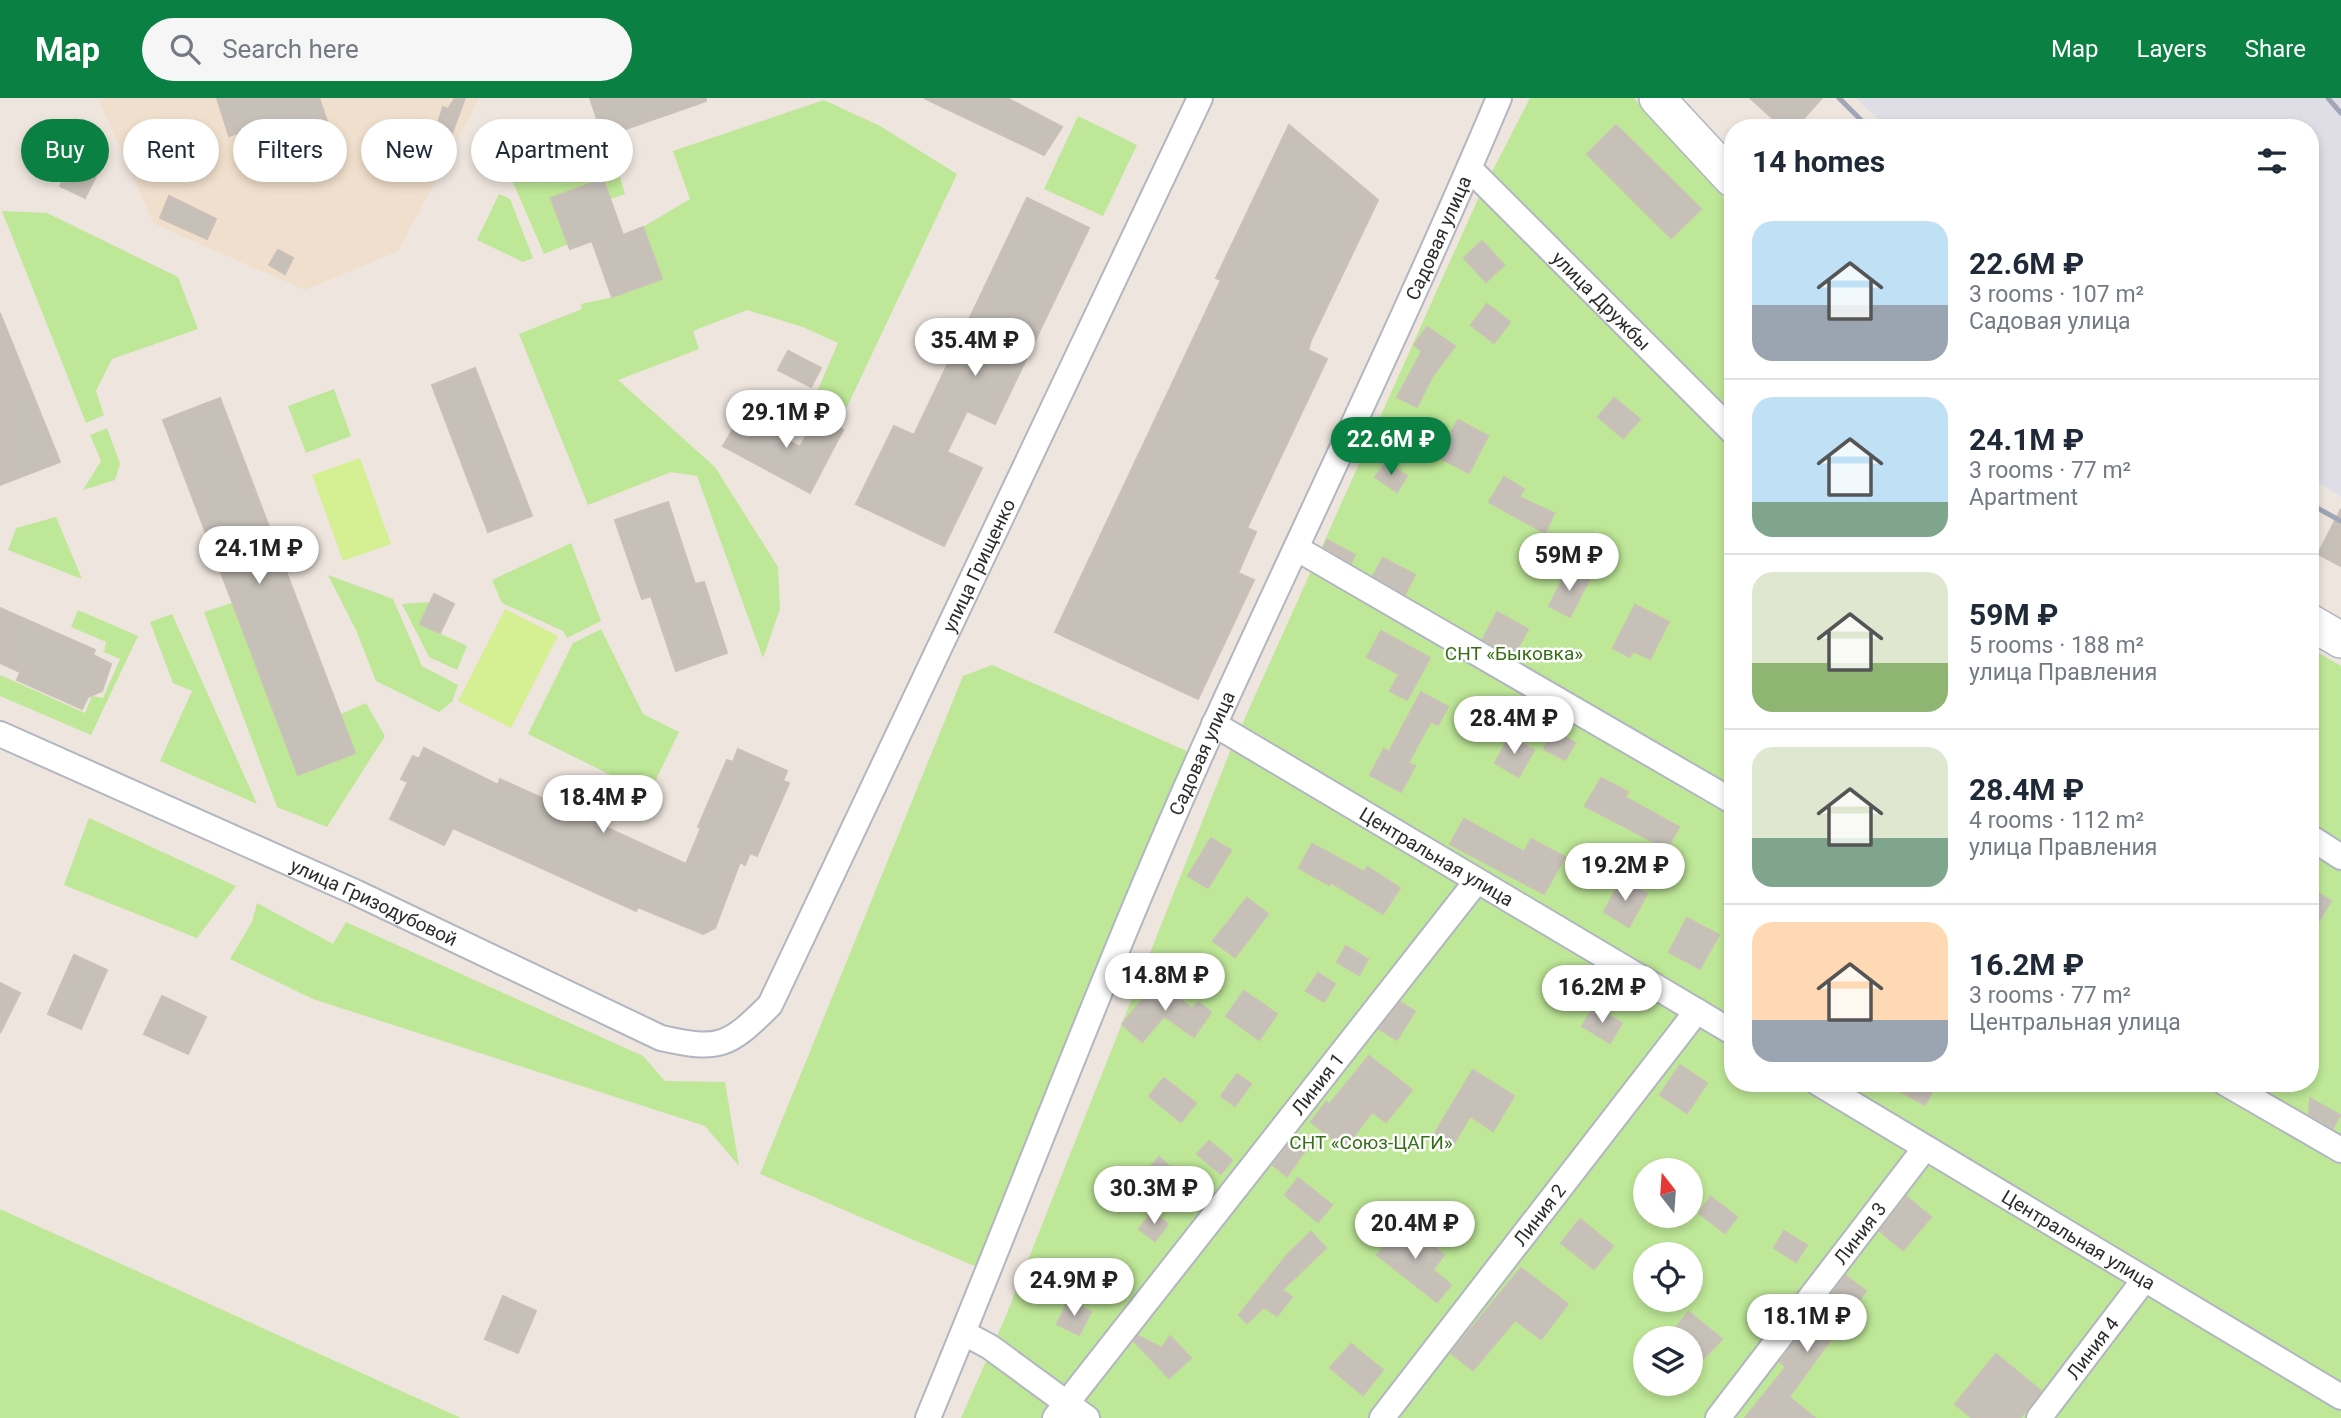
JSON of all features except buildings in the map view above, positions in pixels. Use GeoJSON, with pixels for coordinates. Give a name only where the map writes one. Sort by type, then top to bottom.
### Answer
{"type":"FeatureCollection","features":[{"type":"Feature","properties":{"kind":"main road"},"geometry":{"type":"LineString","coordinates":[[1657,98],[1724,170]]}},
{"type":"Feature","properties":{"kind":"main road"},"geometry":{"type":"LineString","coordinates":[[2319,627],[2341,639]]}},
{"type":"Feature","properties":{"kind":"street","name":"улица Грищенко"},"geometry":{"type":"LineString","coordinates":[[748,1027],[770,1005],[1200,98]]}},
{"type":"Feature","properties":{"kind":"street","name":"Садовая улица"},"geometry":{"type":"LineString","coordinates":[[928,1418],[1064,1078],[1214,724],[1470,169],[1499,98]]}},
{"type":"Feature","properties":{"kind":"street","name":"улица Дружбы"},"geometry":{"type":"LineString","coordinates":[[1470,169],[1724,423]]}},
{"type":"Feature","properties":{"kind":"street"},"geometry":{"type":"LineString","coordinates":[[1296,548],[1724,796]]}},
{"type":"Feature","properties":{"kind":"street","name":"Центральная улица"},"geometry":{"type":"LineString","coordinates":[[1214,724],[1724,1027]]}},
{"type":"Feature","properties":{"kind":"street","name":"улица Гризодубовой"},"geometry":{"type":"LineString","coordinates":[[0,734],[357,893],[661,1038],[696,1046],[721,1045],[748,1027]]}},
{"type":"Feature","properties":{"kind":"street"},"geometry":{"type":"LineString","coordinates":[[2319,843],[2341,857]]}},
{"type":"Feature","properties":{"kind":"street","name":"Линия 1"},"geometry":{"type":"LineString","coordinates":[[1061,1410],[1476,882]]}},
{"type":"Feature","properties":{"kind":"street","name":"Линия 2"},"geometry":{"type":"LineString","coordinates":[[1382,1418],[1698,1010]]}},
{"type":"Feature","properties":{"kind":"street","name":"Центральная улица"},"geometry":{"type":"LineString","coordinates":[[1833,1092],[2341,1397]]}},
{"type":"Feature","properties":{"kind":"street"},"geometry":{"type":"LineString","coordinates":[[2241,1092],[2341,1150]]}},
{"type":"Feature","properties":{"kind":"street","name":"Линия 3"},"geometry":{"type":"LineString","coordinates":[[1718,1418],[1925,1148]]}},
{"type":"Feature","properties":{"kind":"street","name":"Линия 4"},"geometry":{"type":"LineString","coordinates":[[2039,1418],[2144,1280]]}},
{"type":"Feature","properties":{"kind":"street"},"geometry":{"type":"LineString","coordinates":[[964,1333],[1061,1410],[1087,1418]]}},
{"type":"Feature","properties":{"kind":"shaded area"},"geometry":{"type":"Polygon","coordinates":[[[98,98],[479,98],[457,140],[457,119],[361,119],[361,182],[435,182],[398,251],[305,290],[154,224],[135,182],[219,182],[219,119],[123,119],[123,154],[98,98]]]}},
{"type":"Feature","properties":{"kind":"shaded area"},"geometry":{"type":"Polygon","coordinates":[[[1856,98],[2341,98],[2341,497],[2319,483],[2319,119],[1878,119],[1856,98]]]}},
{"type":"Feature","properties":{"kind":"green space"},"geometry":{"type":"Polygon","coordinates":[[[1530,98],[1634,98],[1724,198],[1724,1092],[2319,1092],[2319,653],[2341,666],[2341,1418],[961,1418],[1005,1318],[1231,749],[1478,199],[1530,98]]]}},
{"type":"Feature","properties":{"kind":"green space"},"geometry":{"type":"Polygon","coordinates":[[[824,100],[880,126],[957,174],[847,407],[816,394],[838,343],[803,327],[747,310],[693,331],[699,349],[618,380],[715,467],[778,567],[780,609],[763,658],[697,476],[671,472],[588,505],[519,334],[582,309],[581,304],[613,297],[662,279],[643,227],[690,199],[673,151],[824,100]]]}},
{"type":"Feature","properties":{"kind":"green space"},"geometry":{"type":"Polygon","coordinates":[[[1078,116],[1137,145],[1103,216],[1044,189],[1078,116]]]}},
{"type":"Feature","properties":{"kind":"green space"},"geometry":{"type":"Polygon","coordinates":[[[513,182],[598,182],[551,199],[568,244],[544,254],[513,182]]]}},
{"type":"Feature","properties":{"kind":"green space"},"geometry":{"type":"Polygon","coordinates":[[[604,182],[622,182],[625,194],[610,199],[604,182]]]}},
{"type":"Feature","properties":{"kind":"green space"},"geometry":{"type":"Polygon","coordinates":[[[499,194],[510,199],[533,258],[523,262],[477,240],[499,194]]]}},
{"type":"Feature","properties":{"kind":"green space"},"geometry":{"type":"Polygon","coordinates":[[[2,211],[47,213],[178,277],[198,329],[112,359],[96,391],[104,415],[86,423],[2,211]]]}},
{"type":"Feature","properties":{"kind":"green space"},"geometry":{"type":"Polygon","coordinates":[[[334,389],[351,436],[306,453],[288,406],[334,389]]]}},
{"type":"Feature","properties":{"kind":"green space"},"geometry":{"type":"Polygon","coordinates":[[[107,428],[120,464],[115,480],[83,490],[101,461],[90,435],[107,428]]]}},
{"type":"Feature","properties":{"kind":"green space"},"geometry":{"type":"Polygon","coordinates":[[[360,458],[391,544],[343,561],[312,475],[360,458]]]}},
{"type":"Feature","properties":{"kind":"green space"},"geometry":{"type":"Polygon","coordinates":[[[56,517],[82,579],[8,550],[16,528],[56,517]]]}},
{"type":"Feature","properties":{"kind":"green space"},"geometry":{"type":"Polygon","coordinates":[[[571,543],[601,621],[567,638],[563,631],[502,603],[492,580],[571,543]]]}},
{"type":"Feature","properties":{"kind":"green space"},"geometry":{"type":"Polygon","coordinates":[[[328,575],[393,599],[422,666],[458,685],[452,702],[439,712],[376,681],[356,630],[328,575]]]}},
{"type":"Feature","properties":{"kind":"green space"},"geometry":{"type":"Polygon","coordinates":[[[430,602],[420,624],[467,646],[457,670],[429,657],[402,604],[430,602]]]}},
{"type":"Feature","properties":{"kind":"green space"},"geometry":{"type":"Polygon","coordinates":[[[232,603],[298,775],[355,753],[341,714],[366,703],[385,736],[327,827],[277,807],[204,612],[232,603]]]}},
{"type":"Feature","properties":{"kind":"green space"},"geometry":{"type":"Polygon","coordinates":[[[505,609],[558,636],[511,728],[458,701],[505,609]]]}},
{"type":"Feature","properties":{"kind":"green space"},"geometry":{"type":"Polygon","coordinates":[[[78,610],[138,636],[91,735],[0,696],[0,675],[85,713],[92,696],[103,698],[120,659],[104,652],[106,642],[71,627],[78,610]]]}},
{"type":"Feature","properties":{"kind":"green space"},"geometry":{"type":"Polygon","coordinates":[[[172,614],[257,804],[160,761],[192,691],[173,683],[150,622],[172,614]]]}},
{"type":"Feature","properties":{"kind":"green space"},"geometry":{"type":"Polygon","coordinates":[[[601,629],[643,714],[679,732],[649,794],[528,734],[573,643],[601,629]]]}},
{"type":"Feature","properties":{"kind":"green space"},"geometry":{"type":"Polygon","coordinates":[[[992,665],[1200,757],[986,1271],[760,1174],[963,676],[992,665]]]}},
{"type":"Feature","properties":{"kind":"green space"},"geometry":{"type":"Polygon","coordinates":[[[89,818],[236,886],[197,938],[64,885],[89,818]]]}},
{"type":"Feature","properties":{"kind":"green space"},"geometry":{"type":"Polygon","coordinates":[[[257,903],[333,944],[346,922],[643,1056],[665,1081],[725,1082],[739,1166],[705,1126],[313,999],[230,959],[252,922],[257,903]]]}},
{"type":"Feature","properties":{"kind":"green space"},"geometry":{"type":"Polygon","coordinates":[[[0,1209],[461,1418],[0,1418],[0,1209]]]}},
{"type":"Feature","properties":{"kind":"railway"},"geometry":{"type":"LineString","coordinates":[[1839,98],[1860,119]]}},
{"type":"Feature","properties":{"kind":"railway"},"geometry":{"type":"LineString","coordinates":[[2328,98],[2341,113]]}},
{"type":"Feature","properties":{"kind":"railway"},"geometry":{"type":"LineString","coordinates":[[2319,509],[2341,521]]}},
{"type":"Feature","properties":{"kind":"park label","name":"СНТ «Быковка»"},"geometry":{"type":"Point","coordinates":[1514,653]}},
{"type":"Feature","properties":{"kind":"park label","name":"СНТ «Союз-ЦАГИ»"},"geometry":{"type":"Point","coordinates":[1371,1142]}}]}
